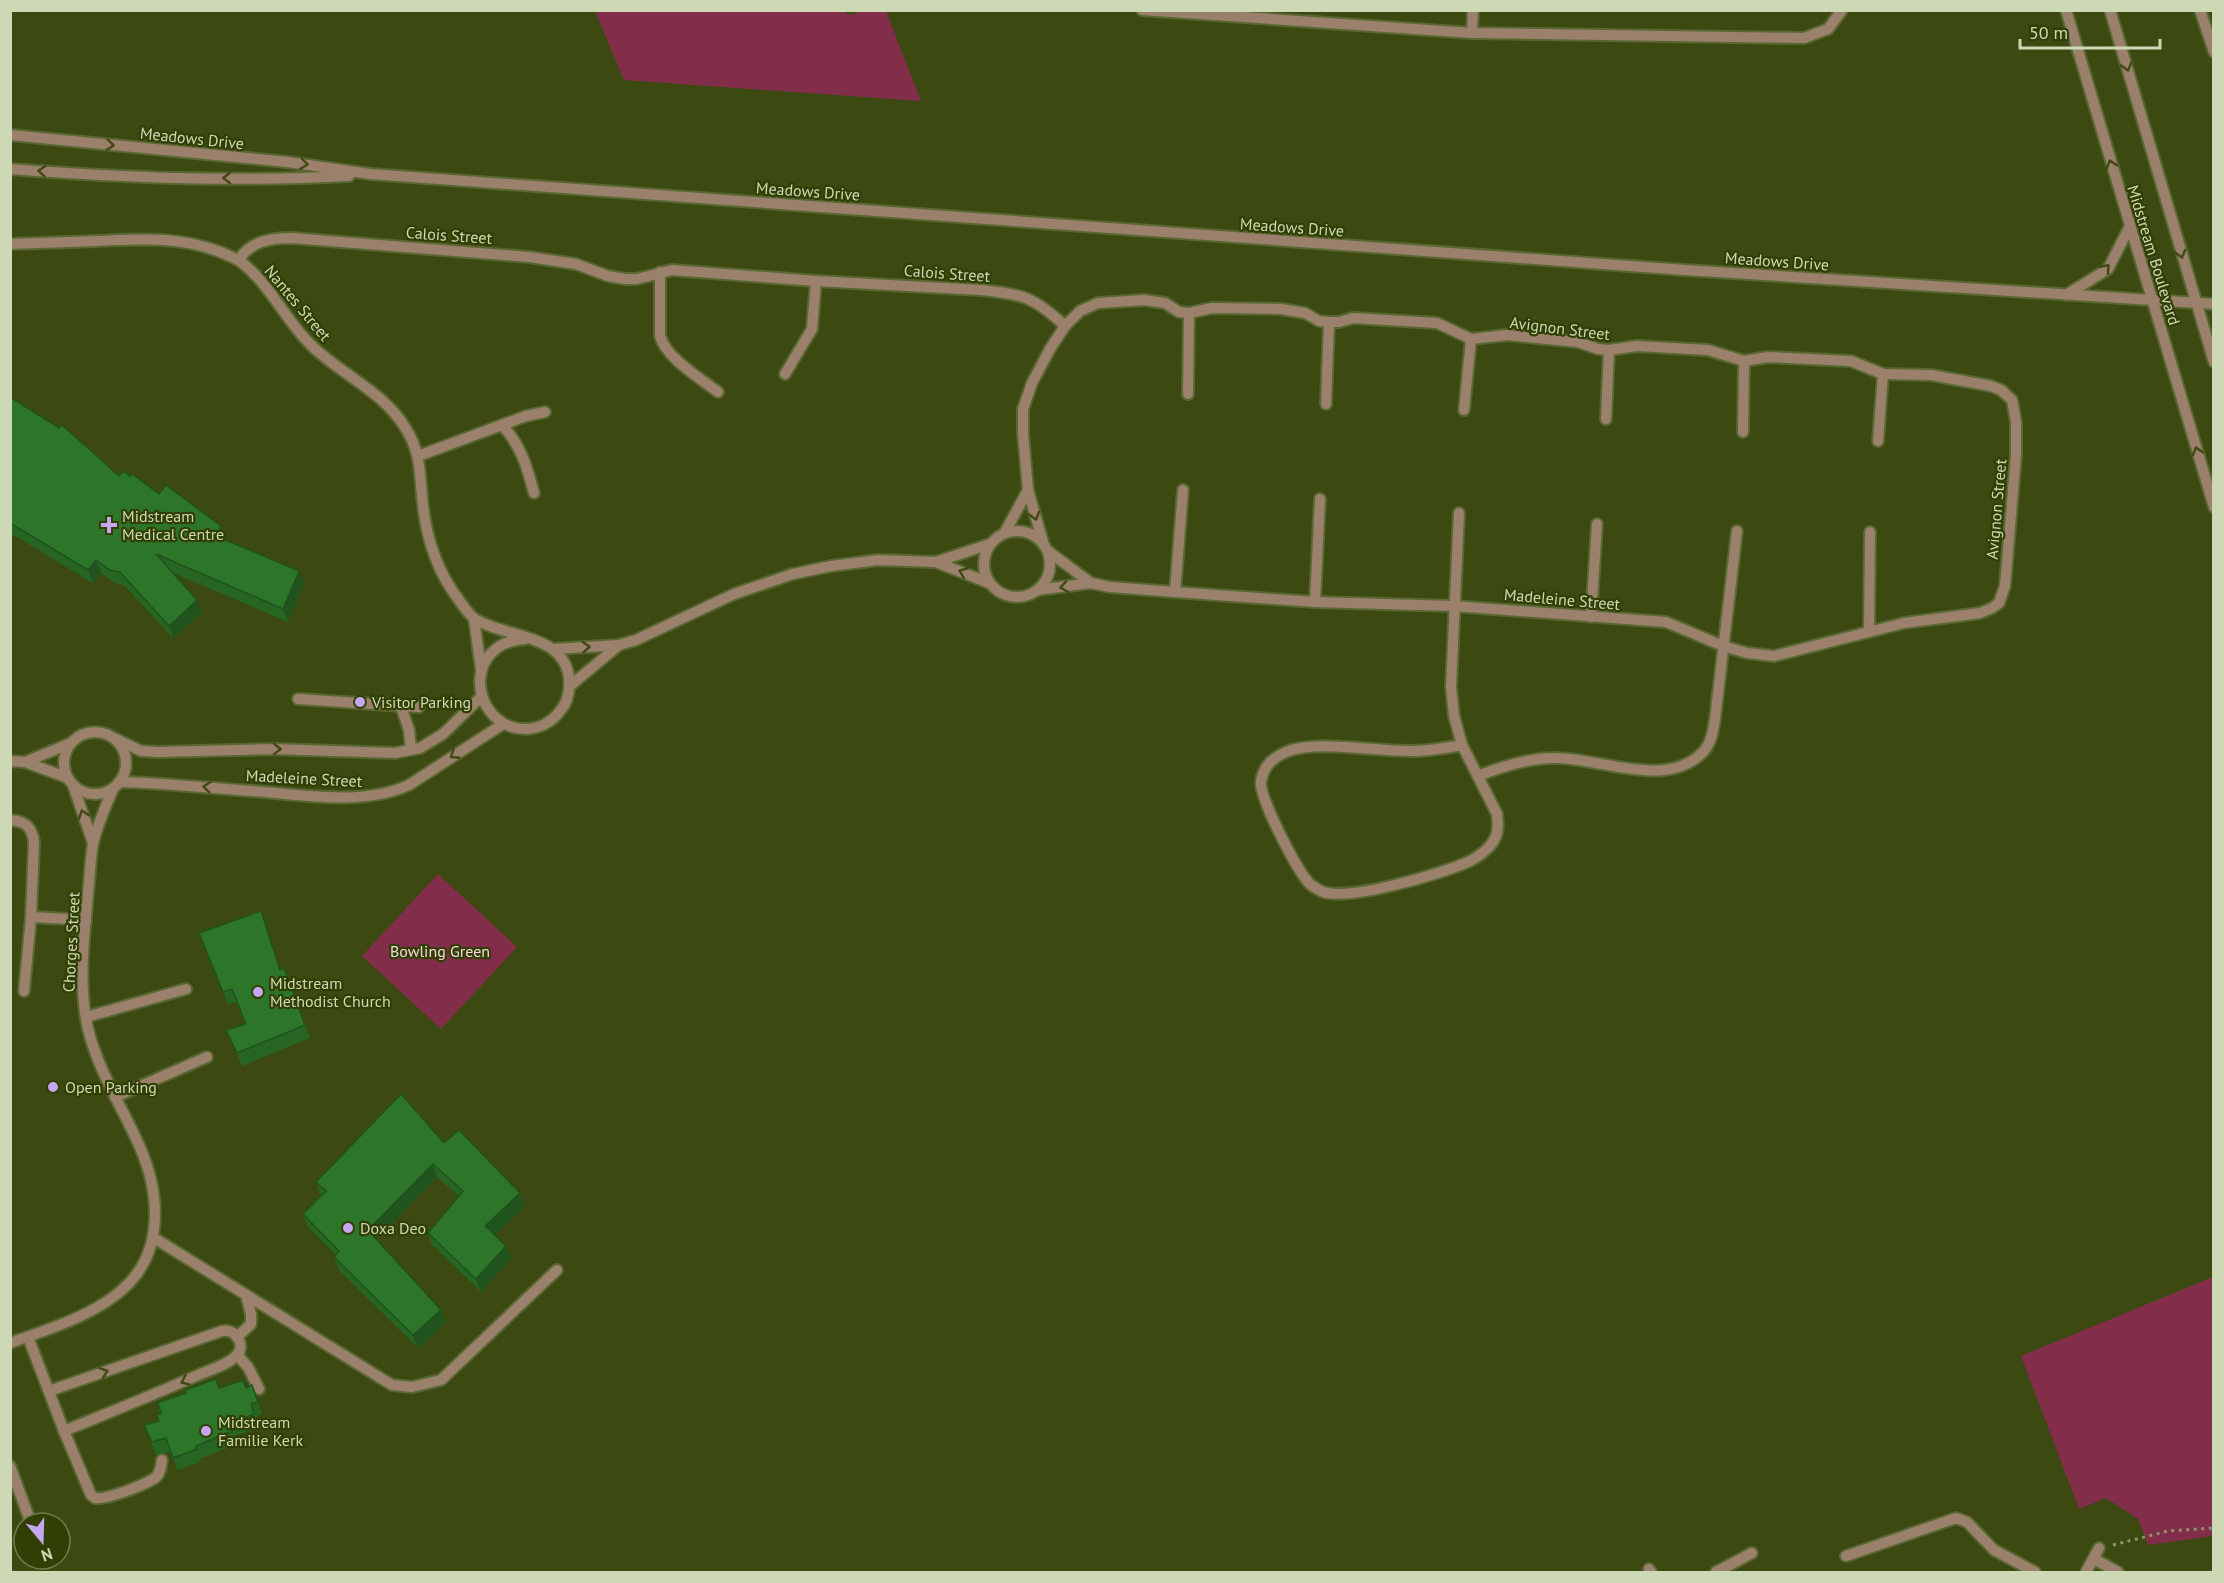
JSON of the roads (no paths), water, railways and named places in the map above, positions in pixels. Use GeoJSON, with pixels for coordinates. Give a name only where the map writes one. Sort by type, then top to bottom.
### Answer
{"type":"FeatureCollection","features":[{"type":"Feature","properties":{"kind":"street"},"geometry":{"type":"LineString","coordinates":[[1142,10],[1283,16],[1472,33],[1804,38],[1828,29],[1842,10]]}},
{"type":"Feature","properties":{"kind":"street"},"geometry":{"type":"LineString","coordinates":[[1472,33],[1473,10]]}},
{"type":"Feature","properties":{"kind":"street","name":"Midstream Boulevard"},"geometry":{"type":"LineString","coordinates":[[2066,10],[2214,507]]}},
{"type":"Feature","properties":{"kind":"street","name":"Midstream Boulevard"},"geometry":{"type":"LineString","coordinates":[[2110,10],[2214,362]]}},
{"type":"Feature","properties":{"kind":"street"},"geometry":{"type":"LineString","coordinates":[[2200,10],[2214,52]]}},
{"type":"Feature","properties":{"kind":"street"},"geometry":{"type":"LineString","coordinates":[[10,130],[75,141]]}},
{"type":"Feature","properties":{"kind":"street","name":"Meadows Drive"},"geometry":{"type":"LineString","coordinates":[[10,135],[288,162],[370,174],[1661,268],[2214,304]]}},
{"type":"Feature","properties":{"kind":"street","name":"Meadows Drive"},"geometry":{"type":"LineString","coordinates":[[10,169],[116,177],[286,178],[370,174]]}},
{"type":"Feature","properties":{"kind":"street"},"geometry":{"type":"LineString","coordinates":[[2066,295],[2108,269],[2130,226]]}},
{"type":"Feature","properties":{"kind":"street","name":"Calois Street"},"geometry":{"type":"LineString","coordinates":[[239,260],[245,251],[264,240],[285,238],[529,257],[576,264],[608,276],[625,279],[636,279],[672,270],[1008,292],[1030,298],[1045,307],[1065,326]]}},
{"type":"Feature","properties":{"kind":"street","name":"Nantes Street"},"geometry":{"type":"LineString","coordinates":[[10,244],[175,240],[208,247],[239,260],[253,272],[311,346],[376,394],[396,414],[411,436],[418,456],[427,534],[434,557],[445,580],[474,619],[481,670]]}},
{"type":"Feature","properties":{"kind":"street"},"geometry":{"type":"LineString","coordinates":[[660,272],[660,336],[662,343],[670,354],[718,392]]}},
{"type":"Feature","properties":{"kind":"street"},"geometry":{"type":"LineString","coordinates":[[785,374],[812,329],[816,281]]}},
{"type":"Feature","properties":{"kind":"street"},"geometry":{"type":"LineString","coordinates":[[1037,590],[1045,583],[1051,562],[1028,490],[1023,409],[1032,383],[1065,326],[1080,311],[1098,303],[1144,300],[1165,303],[1179,312],[1189,313],[1212,308],[1281,309],[1305,313],[1319,321],[1329,322],[1353,318],[1437,323],[1471,339],[1464,410]]}},
{"type":"Feature","properties":{"kind":"street"},"geometry":{"type":"LineString","coordinates":[[1188,394],[1189,313]]}},
{"type":"Feature","properties":{"kind":"street"},"geometry":{"type":"LineString","coordinates":[[1326,404],[1329,322]]}},
{"type":"Feature","properties":{"kind":"street","name":"Avignon Street"},"geometry":{"type":"LineString","coordinates":[[1471,339],[1506,335],[1578,342],[1609,350],[1637,346],[1708,350],[1744,361],[1768,357],[1851,361],[1883,374],[1931,375],[1991,386],[2001,390],[2012,400],[2016,422],[2016,455],[2005,586]]}},
{"type":"Feature","properties":{"kind":"street"},"geometry":{"type":"LineString","coordinates":[[1606,419],[1609,350]]}},
{"type":"Feature","properties":{"kind":"street"},"geometry":{"type":"LineString","coordinates":[[1743,432],[1744,361]]}},
{"type":"Feature","properties":{"kind":"street"},"geometry":{"type":"LineString","coordinates":[[1878,441],[1883,374]]}},
{"type":"Feature","properties":{"kind":"street"},"geometry":{"type":"LineString","coordinates":[[418,456],[533,413],[545,412]]}},
{"type":"Feature","properties":{"kind":"street"},"geometry":{"type":"LineString","coordinates":[[502,425],[513,436],[522,453],[534,493]]}},
{"type":"Feature","properties":{"kind":"street"},"geometry":{"type":"LineString","coordinates":[[1005,532],[1028,490]]}},
{"type":"Feature","properties":{"kind":"street"},"geometry":{"type":"LineString","coordinates":[[1175,592],[1183,490]]}},
{"type":"Feature","properties":{"kind":"street"},"geometry":{"type":"LineString","coordinates":[[1315,602],[1320,499]]}},
{"type":"Feature","properties":{"kind":"street"},"geometry":{"type":"LineString","coordinates":[[1459,513],[1450,687],[1454,716],[1462,745],[1497,814],[1499,827],[1494,841],[1471,860],[1431,875],[1354,894],[1338,895],[1322,892],[1310,884],[1293,858],[1264,800],[1261,784],[1264,768],[1272,760],[1301,746],[1412,751],[1462,745]]}},
{"type":"Feature","properties":{"kind":"street"},"geometry":{"type":"LineString","coordinates":[[1591,617],[1597,524]]}},
{"type":"Feature","properties":{"kind":"street","name":"Madeleine Street"},"geometry":{"type":"LineString","coordinates":[[936,562],[990,544],[1005,532],[1024,531],[1034,535],[1091,583]]}},
{"type":"Feature","properties":{"kind":"street"},"geometry":{"type":"LineString","coordinates":[[1478,776],[1523,761],[1553,758],[1579,759],[1644,771],[1667,769],[1688,763],[1702,753],[1711,740],[1715,719],[1737,531]]}},
{"type":"Feature","properties":{"kind":"street"},"geometry":{"type":"LineString","coordinates":[[1869,632],[1870,532]]}},
{"type":"Feature","properties":{"kind":"street"},"geometry":{"type":"LineString","coordinates":[[989,583],[983,563],[990,544]]}},
{"type":"Feature","properties":{"kind":"street","name":"Madeleine Street"},"geometry":{"type":"LineString","coordinates":[[525,639],[541,642],[554,650],[619,645],[636,640],[734,594],[793,574],[878,560],[936,562],[989,583],[997,591],[1007,596],[1017,597],[1028,596],[1037,590],[1091,583],[1110,587],[1315,602],[1453,606],[1666,622],[1723,646],[1747,653],[1774,656],[1904,623],[1980,613],[1999,603],[2005,586]]}},
{"type":"Feature","properties":{"kind":"street"},"geometry":{"type":"LineString","coordinates":[[474,619],[525,639]]}},
{"type":"Feature","properties":{"kind":"street"},"geometry":{"type":"LineString","coordinates":[[503,724],[489,713],[481,697],[479,684],[481,670],[487,658],[496,648],[510,641],[525,639]]}},
{"type":"Feature","properties":{"kind":"street","name":"Madeleine Street"},"geometry":{"type":"LineString","coordinates":[[10,761],[25,762],[70,781],[88,793],[105,792],[116,785],[156,783],[291,795],[373,796],[396,791],[409,785],[503,724],[528,729],[552,720],[567,699],[570,686],[619,645]]}},
{"type":"Feature","properties":{"kind":"street"},"geometry":{"type":"LineString","coordinates":[[554,650],[564,661],[570,686]]}},
{"type":"Feature","properties":{"kind":"street","name":"Madeleine Street"},"geometry":{"type":"LineString","coordinates":[[25,762],[71,743],[87,733],[97,732],[107,734],[141,751],[274,749],[395,753],[420,748],[443,734],[481,697]]}},
{"type":"Feature","properties":{"kind":"street"},"geometry":{"type":"LineString","coordinates":[[298,699],[419,707]]}},
{"type":"Feature","properties":{"kind":"street"},"geometry":{"type":"LineString","coordinates":[[401,706],[409,730],[411,749]]}},
{"type":"Feature","properties":{"kind":"street"},"geometry":{"type":"LineString","coordinates":[[116,739],[122,747],[127,765],[116,785]]}},
{"type":"Feature","properties":{"kind":"street"},"geometry":{"type":"LineString","coordinates":[[70,781],[64,761],[71,743]]}},
{"type":"Feature","properties":{"kind":"street","name":"Chorges Street"},"geometry":{"type":"LineString","coordinates":[[70,781],[93,843]]}},
{"type":"Feature","properties":{"kind":"street","name":"Chorges Street"},"geometry":{"type":"LineString","coordinates":[[10,1343],[65,1322],[105,1303],[125,1288],[143,1264],[154,1238],[156,1210],[150,1180],[140,1148],[89,1031],[82,995],[93,843],[116,785]]}},
{"type":"Feature","properties":{"kind":"street"},"geometry":{"type":"LineString","coordinates":[[10,820],[21,821],[33,832],[34,842],[31,916],[24,991]]}},
{"type":"Feature","properties":{"kind":"street"},"geometry":{"type":"LineString","coordinates":[[31,916],[86,920]]}},
{"type":"Feature","properties":{"kind":"street"},"geometry":{"type":"LineString","coordinates":[[86,1017],[186,989]]}},
{"type":"Feature","properties":{"kind":"street"},"geometry":{"type":"LineString","coordinates":[[116,1097],[207,1057]]}},
{"type":"Feature","properties":{"kind":"street"},"geometry":{"type":"LineString","coordinates":[[154,1238],[392,1385],[412,1387],[441,1380],[557,1270]]}},
{"type":"Feature","properties":{"kind":"street"},"geometry":{"type":"LineString","coordinates":[[237,1337],[251,1324],[252,1314],[246,1295]]}},
{"type":"Feature","properties":{"kind":"street"},"geometry":{"type":"LineString","coordinates":[[49,1391],[222,1330],[229,1330],[241,1344],[241,1350],[237,1356],[221,1365],[64,1431]]}},
{"type":"Feature","properties":{"kind":"street"},"geometry":{"type":"LineString","coordinates":[[28,1337],[64,1431],[94,1498],[112,1496],[155,1478],[162,1460]]}},
{"type":"Feature","properties":{"kind":"street"},"geometry":{"type":"LineString","coordinates":[[237,1356],[248,1367],[259,1389]]}},
{"type":"Feature","properties":{"kind":"street"},"geometry":{"type":"LineString","coordinates":[[10,1466],[27,1511]]}},
{"type":"Feature","properties":{"kind":"street"},"geometry":{"type":"LineString","coordinates":[[1846,1556],[1956,1518],[1967,1522],[1994,1550],[2035,1572]]}},
{"type":"Feature","properties":{"kind":"street"},"geometry":{"type":"LineString","coordinates":[[2086,1572],[2099,1548]]}},
{"type":"Feature","properties":{"kind":"street"},"geometry":{"type":"LineString","coordinates":[[1716,1572],[1752,1553]]}},
{"type":"Feature","properties":{"kind":"street"},"geometry":{"type":"LineString","coordinates":[[2094,1559],[2118,1572]]}},
{"type":"Feature","properties":{"kind":"place","name":"Midstream Medical Centre"},"geometry":{"type":"Point","coordinates":[109,525]}},
{"type":"Feature","properties":{"kind":"place","name":"Visitor Parking"},"geometry":{"type":"Point","coordinates":[360,702]}},
{"type":"Feature","properties":{"kind":"place","name":"Midstream Methodist Church"},"geometry":{"type":"Point","coordinates":[258,992]}},
{"type":"Feature","properties":{"kind":"place","name":"Open Parking"},"geometry":{"type":"Point","coordinates":[53,1087]}},
{"type":"Feature","properties":{"kind":"place","name":"Doxa Deo"},"geometry":{"type":"Point","coordinates":[348,1228]}},
{"type":"Feature","properties":{"kind":"place","name":"Midstream Familie Kerk"},"geometry":{"type":"Point","coordinates":[206,1431]}},
{"type":"Feature","properties":{"kind":"park label","name":"Bowling Green"},"geometry":{"type":"Point","coordinates":[440,951]}}]}
